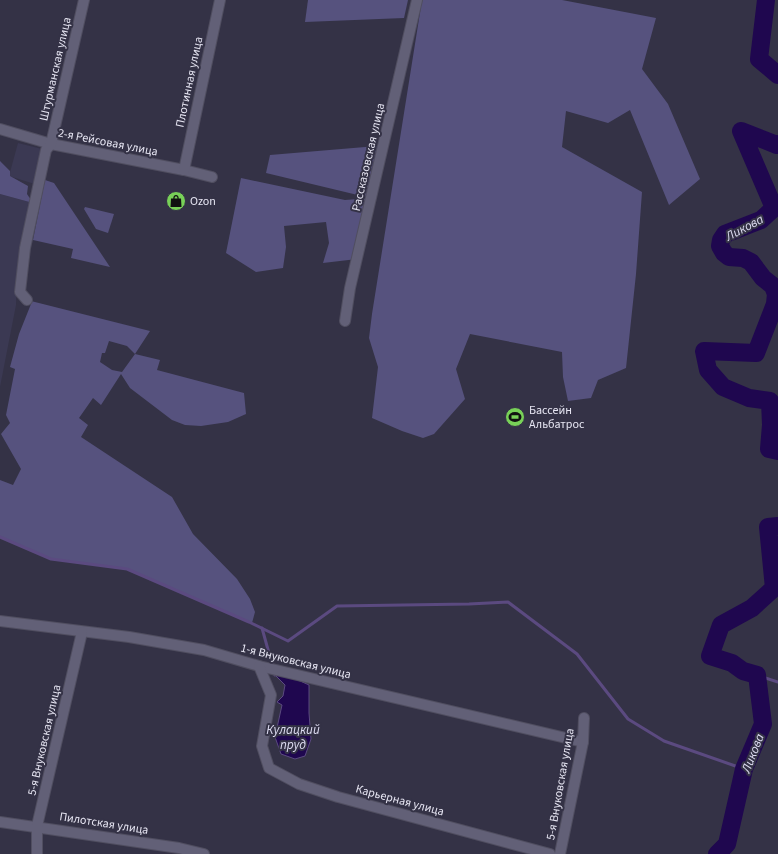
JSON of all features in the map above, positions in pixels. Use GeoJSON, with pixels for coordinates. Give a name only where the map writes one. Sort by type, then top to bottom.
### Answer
{"type":"FeatureCollection","features":[{"type":"Feature","properties":{"kind":"street","name":"Штурманская улица"},"geometry":{"type":"LineString","coordinates":[[28,300],[20,292],[25,248],[46,150],[51,144],[84,0]]}},
{"type":"Feature","properties":{"kind":"street","name":"Плотинная улица"},"geometry":{"type":"LineString","coordinates":[[184,170],[220,0]]}},
{"type":"Feature","properties":{"kind":"street","name":"Рассказовская улица"},"geometry":{"type":"LineString","coordinates":[[345,321],[350,288],[417,0]]}},
{"type":"Feature","properties":{"kind":"street","name":"2-я Рейсовая улица"},"geometry":{"type":"LineString","coordinates":[[0,129],[51,144],[184,170],[212,177]]}},
{"type":"Feature","properties":{"kind":"street","name":"1-я Внуковская улица"},"geometry":{"type":"LineString","coordinates":[[0,622],[129,637],[204,650],[259,666],[583,742]]}},
{"type":"Feature","properties":{"kind":"street","name":"5-я Внуковская улица"},"geometry":{"type":"LineString","coordinates":[[37,854],[37,826],[82,632]]}},
{"type":"Feature","properties":{"kind":"street","name":"Карьерная улица"},"geometry":{"type":"LineString","coordinates":[[259,666],[271,696],[262,746],[269,768],[299,784],[338,797],[550,854]]}},
{"type":"Feature","properties":{"kind":"street","name":"5-я Внуковская улица"},"geometry":{"type":"LineString","coordinates":[[560,854],[583,742],[584,718]]}},
{"type":"Feature","properties":{"kind":"street","name":"Пилотская улица"},"geometry":{"type":"LineString","coordinates":[[0,822],[37,826],[179,848],[204,854]]}},
{"type":"Feature","properties":{"kind":"shaded area"},"geometry":{"type":"Polygon","coordinates":[[[308,0],[408,0],[404,18],[305,22],[308,0]]]}},
{"type":"Feature","properties":{"kind":"shaded area"},"geometry":{"type":"Polygon","coordinates":[[[422,0],[562,0],[656,18],[642,69],[668,104],[700,179],[669,205],[630,110],[608,123],[566,111],[562,147],[642,192],[636,274],[626,368],[598,380],[591,398],[568,401],[563,377],[562,352],[470,334],[456,369],[465,399],[434,434],[423,438],[372,418],[378,367],[369,338],[422,0]]]}},
{"type":"Feature","properties":{"kind":"shaded area"},"geometry":{"type":"Polygon","coordinates":[[[18,143],[46,150],[38,185],[9,176],[18,143]]]}},
{"type":"Feature","properties":{"kind":"shaded area"},"geometry":{"type":"Polygon","coordinates":[[[377,146],[366,197],[266,173],[270,155],[377,146]]]}},
{"type":"Feature","properties":{"kind":"shaded area"},"geometry":{"type":"Polygon","coordinates":[[[0,161],[10,171],[10,176],[28,186],[27,194],[33,203],[0,194],[0,161]]]}},
{"type":"Feature","properties":{"kind":"shaded area"},"geometry":{"type":"Polygon","coordinates":[[[241,178],[345,200],[371,198],[357,259],[323,263],[329,243],[326,222],[284,226],[286,247],[283,268],[256,272],[226,253],[241,178]]]}},
{"type":"Feature","properties":{"kind":"shaded area"},"geometry":{"type":"Polygon","coordinates":[[[45,180],[54,183],[110,267],[71,258],[73,249],[33,240],[45,180]]]}},
{"type":"Feature","properties":{"kind":"shaded area"},"geometry":{"type":"Polygon","coordinates":[[[0,194],[33,203],[17,274],[16,305],[0,387],[0,194]]]}},
{"type":"Feature","properties":{"kind":"shaded area"},"geometry":{"type":"Polygon","coordinates":[[[85,207],[114,214],[108,233],[96,229],[84,209],[85,207]]]}},
{"type":"Feature","properties":{"kind":"shaded area"},"geometry":{"type":"Polygon","coordinates":[[[27,300],[150,331],[135,354],[160,360],[157,370],[244,393],[246,414],[228,422],[201,426],[185,425],[172,420],[130,388],[121,374],[101,405],[93,398],[79,418],[88,425],[81,437],[172,497],[193,534],[237,579],[250,599],[255,612],[252,623],[127,569],[51,559],[0,537],[0,480],[13,485],[21,469],[1,434],[10,423],[6,415],[15,369],[10,367],[19,334],[31,304],[27,300]],[[109,341],[105,353],[102,353],[100,362],[112,370],[122,372],[135,354],[127,346],[109,341]]]}},
{"type":"Feature","properties":{"kind":"water","name":"Кулацкий пруд"},"geometry":{"type":"Polygon","coordinates":[[[275,675],[287,675],[309,685],[311,739],[305,756],[295,759],[281,754],[275,737],[282,705],[277,702],[283,696],[285,685],[275,675]]]}},
{"type":"Feature","properties":{"kind":"waterway","name":"Ликова"},"geometry":{"type":"LineString","coordinates":[[766,0],[759,59],[778,75]]}},
{"type":"Feature","properties":{"kind":"waterway","name":"Ликова"},"geometry":{"type":"LineString","coordinates":[[778,144],[777,145],[741,131],[774,208],[761,220],[725,234],[721,240],[720,246],[724,253],[729,257],[743,258],[751,262],[763,278],[773,286],[776,294],[775,304],[756,353],[704,351],[708,370],[723,387],[749,398],[770,401],[771,425],[769,449],[778,451]]}},
{"type":"Feature","properties":{"kind":"waterway","name":"Ликова"},"geometry":{"type":"LineString","coordinates":[[717,854],[727,844],[744,769],[763,724],[757,675],[743,671],[732,663],[710,656],[721,625],[752,608],[774,588],[768,527],[778,526]]}},
{"type":"Feature","properties":{"kind":"waterway"},"geometry":{"type":"LineString","coordinates":[[0,537],[51,559],[127,569],[249,622],[288,641],[337,606],[508,602],[577,654],[628,719],[664,741],[744,769]]}},
{"type":"Feature","properties":{"kind":"waterway"},"geometry":{"type":"LineString","coordinates":[[262,628],[275,675]]}},
{"type":"Feature","properties":{"kind":"waterway"},"geometry":{"type":"LineString","coordinates":[[757,675],[778,682]]}},
{"type":"Feature","properties":{"kind":"place","name":"Ozon"},"geometry":{"type":"Point","coordinates":[176,201]}},
{"type":"Feature","properties":{"kind":"place","name":"Бассейн Альбатрос"},"geometry":{"type":"Point","coordinates":[515,417]}}]}
